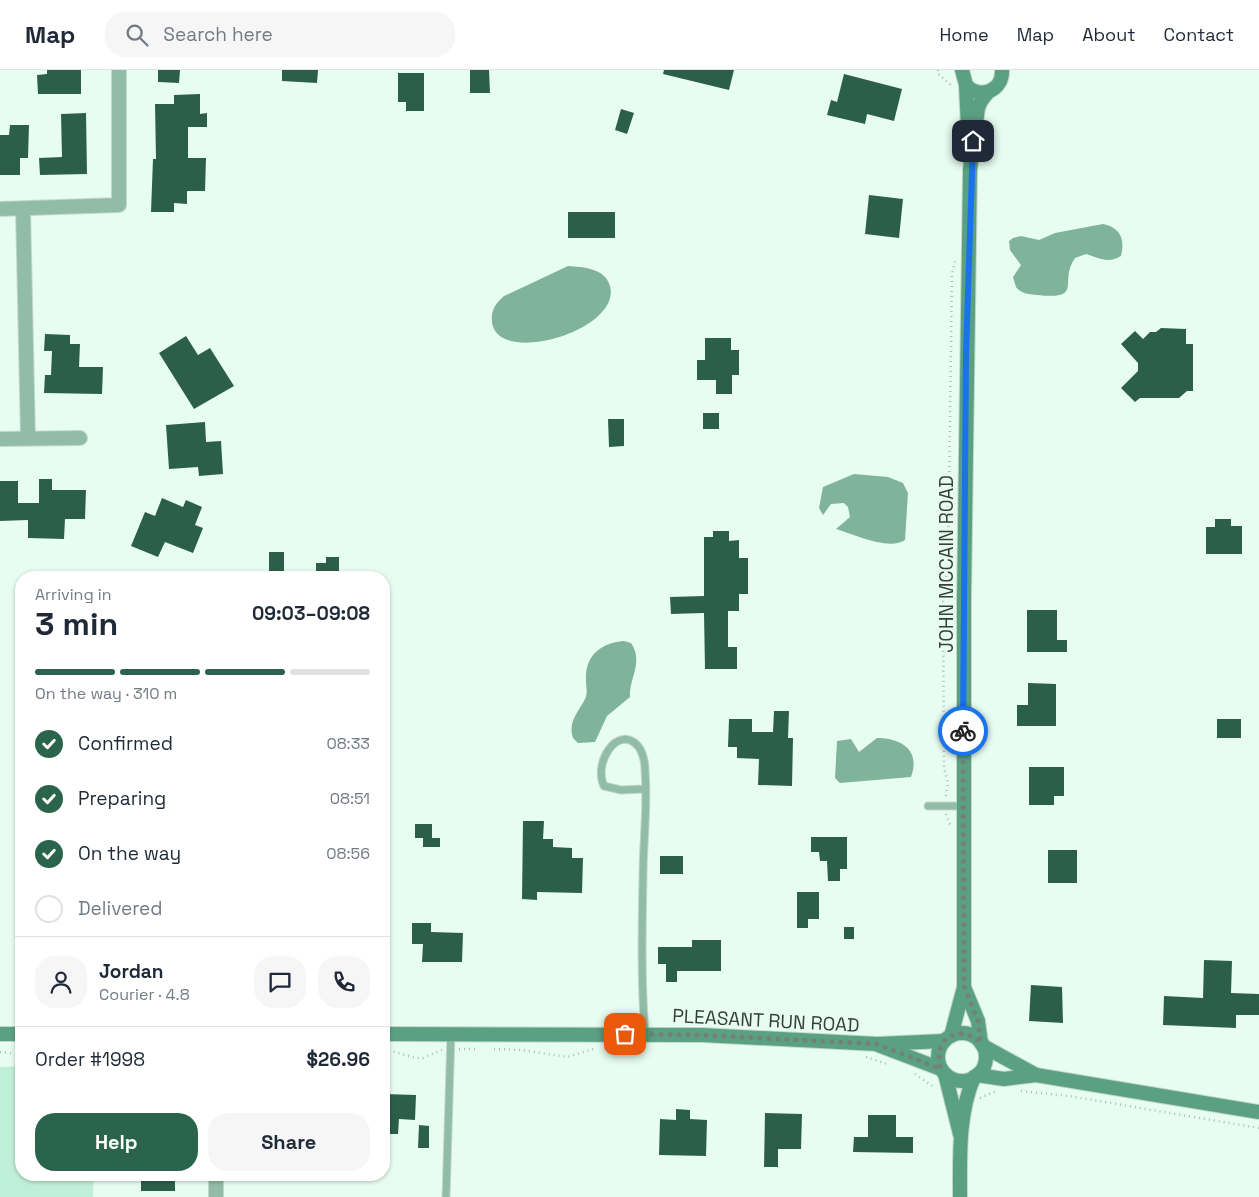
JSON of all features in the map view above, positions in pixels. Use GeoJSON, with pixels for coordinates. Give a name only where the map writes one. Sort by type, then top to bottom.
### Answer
{"type":"FeatureCollection","features":[{"type":"Feature","properties":{"kind":"main road","name":"JOHN MCCAIN ROAD"},"geometry":{"type":"LineString","coordinates":[[947,1038],[964,986],[963,806],[966,353],[973,141],[980,101],[1000,81],[1002,70]]}},
{"type":"Feature","properties":{"kind":"main road"},"geometry":{"type":"LineString","coordinates":[[960,78],[973,91],[988,92]]}},
{"type":"Feature","properties":{"kind":"main road","name":"JOHN MCCAIN ROAD"},"geometry":{"type":"LineString","coordinates":[[960,78],[968,128],[973,141]]}},
{"type":"Feature","properties":{"kind":"main road","name":"JOHN MCCAIN ROAD"},"geometry":{"type":"LineString","coordinates":[[964,986],[978,1021],[982,1044]]}},
{"type":"Feature","properties":{"kind":"main road"},"geometry":{"type":"LineString","coordinates":[[978,1021],[1005,1058]]}},
{"type":"Feature","properties":{"kind":"main road"},"geometry":{"type":"LineString","coordinates":[[944,1093],[943,1071],[938,1056],[947,1038],[964,1033],[976,1038],[982,1044],[1036,1076]]}},
{"type":"Feature","properties":{"kind":"main road"},"geometry":{"type":"LineString","coordinates":[[0,1034],[15,1034]]}},
{"type":"Feature","properties":{"kind":"main road","name":"PLEASANT RUN ROAD"},"geometry":{"type":"LineString","coordinates":[[390,1034],[645,1034],[728,1036],[877,1044],[947,1038]]}},
{"type":"Feature","properties":{"kind":"main road","name":"PLEASANT RUN ROAD"},"geometry":{"type":"LineString","coordinates":[[877,1044],[943,1071]]}},
{"type":"Feature","properties":{"kind":"main road"},"geometry":{"type":"LineString","coordinates":[[960,1197],[961,1137],[965,1105],[976,1076],[985,1065],[986,1058],[982,1044]]}},
{"type":"Feature","properties":{"kind":"main road"},"geometry":{"type":"LineString","coordinates":[[921,1062],[940,1079],[961,1137]]}},
{"type":"Feature","properties":{"kind":"main road"},"geometry":{"type":"LineString","coordinates":[[943,1071],[962,1081],[976,1076],[1004,1079],[1036,1076],[1259,1112]]}},
{"type":"Feature","properties":{"kind":"street"},"geometry":{"type":"LineString","coordinates":[[0,209],[119,205],[119,70]]}},
{"type":"Feature","properties":{"kind":"street"},"geometry":{"type":"LineString","coordinates":[[23,209],[28,438]]}},
{"type":"Feature","properties":{"kind":"street"},"geometry":{"type":"LineString","coordinates":[[0,439],[80,438]]}},
{"type":"Feature","properties":{"kind":"street"},"geometry":{"type":"LineString","coordinates":[[216,1181],[216,1197]]}},
{"type":"Feature","properties":{"kind":"lane"},"geometry":{"type":"LineString","coordinates":[[645,789],[621,790],[604,786],[600,778],[600,768],[610,746],[618,741],[628,741],[637,745],[643,755],[646,770],[642,1003],[645,1034]]}},
{"type":"Feature","properties":{"kind":"lane"},"geometry":{"type":"LineString","coordinates":[[928,806],[963,806]]}},
{"type":"Feature","properties":{"kind":"lane"},"geometry":{"type":"LineString","coordinates":[[446,1197],[451,1033]]}},
{"type":"Feature","properties":{"kind":"path"},"geometry":{"type":"LineString","coordinates":[[938,70],[937,73],[960,78]]}},
{"type":"Feature","properties":{"kind":"path"},"geometry":{"type":"LineString","coordinates":[[952,831],[946,818],[945,806],[948,784],[944,768],[943,597],[948,565],[952,274],[956,257]]}},
{"type":"Feature","properties":{"kind":"path"},"geometry":{"type":"LineString","coordinates":[[491,1049],[522,1050],[567,1057],[599,1047]]}},
{"type":"Feature","properties":{"kind":"path"},"geometry":{"type":"LineString","coordinates":[[390,1051],[416,1058],[451,1049],[484,1049]]}},
{"type":"Feature","properties":{"kind":"path"},"geometry":{"type":"LineString","coordinates":[[0,1052],[15,1053]]}},
{"type":"Feature","properties":{"kind":"path"},"geometry":{"type":"LineString","coordinates":[[861,1056],[892,1065]]}},
{"type":"Feature","properties":{"kind":"path"},"geometry":{"type":"LineString","coordinates":[[909,1071],[944,1093]]}},
{"type":"Feature","properties":{"kind":"path"},"geometry":{"type":"LineString","coordinates":[[978,1103],[980,1098],[987,1094],[1003,1090]]}},
{"type":"Feature","properties":{"kind":"path"},"geometry":{"type":"LineString","coordinates":[[1015,1091],[1078,1098],[1259,1128]]}},
{"type":"Feature","properties":{"kind":"shaded area"},"geometry":{"type":"Polygon","coordinates":[[[1103,224],[1118,231],[1122,239],[1121,256],[1112,260],[1086,254],[1075,258],[1070,267],[1068,287],[1066,292],[1061,295],[1028,294],[1016,287],[1013,277],[1021,265],[1010,250],[1009,241],[1013,238],[1021,236],[1039,240],[1055,233],[1103,224]]]}},
{"type":"Feature","properties":{"kind":"shaded area"},"geometry":{"type":"Polygon","coordinates":[[[568,266],[593,270],[603,275],[607,280],[610,286],[609,302],[597,317],[579,329],[557,338],[535,342],[514,342],[499,335],[492,322],[492,314],[494,307],[504,296],[568,266]]]}},
{"type":"Feature","properties":{"kind":"shaded area"},"geometry":{"type":"Polygon","coordinates":[[[854,474],[888,477],[903,483],[908,493],[905,540],[890,544],[881,543],[836,529],[850,517],[848,507],[844,503],[831,504],[823,515],[819,508],[823,487],[854,474]]]}},
{"type":"Feature","properties":{"kind":"shaded area"},"geometry":{"type":"Polygon","coordinates":[[[624,641],[631,643],[636,657],[630,697],[607,716],[595,742],[578,743],[573,738],[572,727],[574,717],[586,697],[586,672],[588,664],[601,648],[615,642],[624,641]]]}},
{"type":"Feature","properties":{"kind":"shaded area"},"geometry":{"type":"Polygon","coordinates":[[[877,738],[894,740],[907,747],[913,760],[911,777],[840,783],[835,778],[837,741],[851,739],[859,752],[877,738]]]}},
{"type":"Feature","properties":{"kind":"shaded area"},"geometry":{"type":"Polygon","coordinates":[[[15,1066],[15,1181],[94,1181],[93,1197],[0,1197],[0,1067],[15,1066]]]}},
{"type":"Feature","properties":{"kind":"building"},"geometry":{"type":"Polygon","coordinates":[[[47,70],[81,70],[81,94],[38,94],[37,75],[47,74],[47,70]]]}},
{"type":"Feature","properties":{"kind":"building"},"geometry":{"type":"Polygon","coordinates":[[[158,70],[180,70],[179,83],[158,82],[158,70]]]}},
{"type":"Feature","properties":{"kind":"building"},"geometry":{"type":"Polygon","coordinates":[[[282,70],[318,70],[317,83],[282,81],[282,70]]]}},
{"type":"Feature","properties":{"kind":"building"},"geometry":{"type":"Polygon","coordinates":[[[470,70],[489,70],[490,93],[470,93],[470,70]]]}},
{"type":"Feature","properties":{"kind":"building"},"geometry":{"type":"Polygon","coordinates":[[[664,70],[734,70],[729,90],[663,74],[664,70]]]}},
{"type":"Feature","properties":{"kind":"building"},"geometry":{"type":"Polygon","coordinates":[[[398,73],[424,73],[424,111],[406,111],[406,102],[398,102],[398,73]]]}},
{"type":"Feature","properties":{"kind":"building"},"geometry":{"type":"Polygon","coordinates":[[[844,74],[902,89],[894,121],[867,114],[865,124],[827,115],[831,100],[837,102],[844,74]]]}},
{"type":"Feature","properties":{"kind":"building"},"geometry":{"type":"Polygon","coordinates":[[[200,94],[200,114],[207,113],[207,127],[188,127],[188,158],[206,158],[205,191],[187,191],[187,204],[174,203],[174,212],[151,212],[153,159],[156,159],[155,104],[174,104],[174,95],[200,94]]]}},
{"type":"Feature","properties":{"kind":"building"},"geometry":{"type":"Polygon","coordinates":[[[621,109],[634,113],[627,134],[615,130],[621,109]]]}},
{"type":"Feature","properties":{"kind":"building"},"geometry":{"type":"Polygon","coordinates":[[[86,113],[87,174],[40,175],[39,158],[62,157],[61,114],[86,113]]]}},
{"type":"Feature","properties":{"kind":"building"},"geometry":{"type":"Polygon","coordinates":[[[10,125],[29,125],[28,158],[20,158],[20,175],[0,175],[0,135],[9,135],[10,125]]]}},
{"type":"Feature","properties":{"kind":"building"},"geometry":{"type":"Polygon","coordinates":[[[869,195],[903,199],[899,238],[865,234],[869,195]]]}},
{"type":"Feature","properties":{"kind":"building"},"geometry":{"type":"Polygon","coordinates":[[[568,212],[615,212],[615,238],[568,238],[568,212]]]}},
{"type":"Feature","properties":{"kind":"building"},"geometry":{"type":"Polygon","coordinates":[[[1161,328],[1186,329],[1186,344],[1193,344],[1193,391],[1187,391],[1179,398],[1140,398],[1135,402],[1121,388],[1138,371],[1138,363],[1121,344],[1135,331],[1143,339],[1150,332],[1156,332],[1161,328]]]}},
{"type":"Feature","properties":{"kind":"building"},"geometry":{"type":"Polygon","coordinates":[[[45,334],[70,335],[70,344],[80,344],[79,367],[103,367],[102,394],[44,393],[45,375],[51,375],[52,351],[44,351],[45,334]]]}},
{"type":"Feature","properties":{"kind":"building"},"geometry":{"type":"Polygon","coordinates":[[[186,336],[198,355],[210,348],[234,386],[194,409],[159,353],[186,336]]]}},
{"type":"Feature","properties":{"kind":"building"},"geometry":{"type":"Polygon","coordinates":[[[705,338],[731,338],[731,350],[739,350],[739,375],[732,375],[732,394],[716,394],[716,380],[697,380],[697,360],[705,360],[705,338]]]}},
{"type":"Feature","properties":{"kind":"building"},"geometry":{"type":"Polygon","coordinates":[[[703,413],[719,413],[719,429],[703,429],[703,413]]]}},
{"type":"Feature","properties":{"kind":"building"},"geometry":{"type":"Polygon","coordinates":[[[608,419],[624,419],[624,446],[609,447],[608,419]]]}},
{"type":"Feature","properties":{"kind":"building"},"geometry":{"type":"Polygon","coordinates":[[[205,422],[206,442],[221,441],[223,474],[199,476],[198,467],[169,469],[166,425],[205,422]]]}},
{"type":"Feature","properties":{"kind":"building"},"geometry":{"type":"Polygon","coordinates":[[[39,479],[52,479],[52,490],[86,490],[85,519],[65,519],[64,539],[28,538],[28,520],[0,521],[0,481],[18,481],[18,503],[39,503],[39,479]]]}},
{"type":"Feature","properties":{"kind":"building"},"geometry":{"type":"Polygon","coordinates":[[[162,498],[183,507],[186,500],[202,507],[195,525],[203,528],[193,553],[165,542],[158,557],[131,546],[145,512],[155,516],[162,498]]]}},
{"type":"Feature","properties":{"kind":"building"},"geometry":{"type":"Polygon","coordinates":[[[1215,519],[1231,519],[1231,526],[1242,526],[1242,554],[1206,554],[1206,527],[1215,527],[1215,519]]]}},
{"type":"Feature","properties":{"kind":"building"},"geometry":{"type":"Polygon","coordinates":[[[713,531],[729,531],[729,541],[739,540],[739,558],[748,558],[748,594],[739,594],[739,611],[728,611],[728,647],[737,647],[737,669],[705,669],[704,613],[671,614],[670,597],[704,596],[704,537],[713,537],[713,531]]]}},
{"type":"Feature","properties":{"kind":"building"},"geometry":{"type":"Polygon","coordinates":[[[269,552],[284,552],[284,571],[269,571],[269,552]]]}},
{"type":"Feature","properties":{"kind":"building"},"geometry":{"type":"Polygon","coordinates":[[[326,557],[339,557],[339,571],[316,571],[316,563],[326,563],[326,557]]]}},
{"type":"Feature","properties":{"kind":"building"},"geometry":{"type":"Polygon","coordinates":[[[1027,610],[1057,610],[1057,640],[1067,640],[1067,652],[1027,652],[1027,610]]]}},
{"type":"Feature","properties":{"kind":"building"},"geometry":{"type":"Polygon","coordinates":[[[1028,683],[1056,684],[1056,726],[1017,726],[1017,705],[1028,705],[1028,683]]]}},
{"type":"Feature","properties":{"kind":"building"},"geometry":{"type":"Polygon","coordinates":[[[774,711],[789,711],[788,738],[793,738],[792,786],[758,785],[759,759],[737,758],[737,747],[728,747],[729,719],[752,719],[752,732],[773,732],[774,711]]]}},
{"type":"Feature","properties":{"kind":"building"},"geometry":{"type":"Polygon","coordinates":[[[1217,719],[1241,719],[1241,738],[1217,738],[1217,719]]]}},
{"type":"Feature","properties":{"kind":"building"},"geometry":{"type":"Polygon","coordinates":[[[1029,767],[1064,767],[1064,796],[1054,796],[1054,805],[1029,805],[1029,767]]]}},
{"type":"Feature","properties":{"kind":"building"},"geometry":{"type":"Polygon","coordinates":[[[523,821],[544,821],[543,839],[553,839],[553,847],[572,848],[572,858],[583,858],[582,893],[537,892],[537,900],[522,899],[523,821]]]}},
{"type":"Feature","properties":{"kind":"building"},"geometry":{"type":"Polygon","coordinates":[[[415,824],[432,824],[432,838],[440,838],[440,847],[423,847],[423,838],[415,838],[415,824]]]}},
{"type":"Feature","properties":{"kind":"building"},"geometry":{"type":"Polygon","coordinates":[[[811,837],[847,837],[847,869],[840,869],[840,881],[828,881],[827,861],[820,861],[819,852],[811,852],[811,837]]]}},
{"type":"Feature","properties":{"kind":"building"},"geometry":{"type":"Polygon","coordinates":[[[1048,850],[1077,850],[1077,883],[1048,883],[1048,850]]]}},
{"type":"Feature","properties":{"kind":"building"},"geometry":{"type":"Polygon","coordinates":[[[660,856],[683,856],[683,874],[660,874],[660,856]]]}},
{"type":"Feature","properties":{"kind":"building"},"geometry":{"type":"Polygon","coordinates":[[[797,892],[819,892],[819,919],[808,919],[808,928],[797,928],[797,892]]]}},
{"type":"Feature","properties":{"kind":"building"},"geometry":{"type":"Polygon","coordinates":[[[412,923],[431,923],[431,932],[463,933],[462,962],[422,962],[423,944],[412,944],[412,923]]]}},
{"type":"Feature","properties":{"kind":"building"},"geometry":{"type":"Polygon","coordinates":[[[844,927],[854,927],[854,939],[844,939],[844,927]]]}},
{"type":"Feature","properties":{"kind":"building"},"geometry":{"type":"Polygon","coordinates":[[[692,940],[721,940],[721,971],[677,971],[677,982],[666,982],[666,964],[658,964],[658,947],[692,947],[692,940]]]}},
{"type":"Feature","properties":{"kind":"building"},"geometry":{"type":"Polygon","coordinates":[[[1204,960],[1232,961],[1231,993],[1259,994],[1259,1015],[1236,1015],[1236,1028],[1163,1025],[1164,996],[1203,998],[1204,960]]]}},
{"type":"Feature","properties":{"kind":"building"},"geometry":{"type":"Polygon","coordinates":[[[1031,985],[1062,987],[1063,1023],[1029,1021],[1031,985]]]}},
{"type":"Feature","properties":{"kind":"building"},"geometry":{"type":"Polygon","coordinates":[[[390,1094],[416,1095],[415,1120],[399,1119],[398,1134],[390,1134],[390,1094]]]}},
{"type":"Feature","properties":{"kind":"building"},"geometry":{"type":"Polygon","coordinates":[[[676,1109],[690,1110],[690,1119],[707,1120],[706,1156],[659,1155],[660,1119],[676,1120],[676,1109]]]}},
{"type":"Feature","properties":{"kind":"building"},"geometry":{"type":"Polygon","coordinates":[[[765,1113],[802,1114],[801,1149],[778,1149],[778,1167],[764,1167],[765,1113]]]}},
{"type":"Feature","properties":{"kind":"building"},"geometry":{"type":"Polygon","coordinates":[[[868,1115],[896,1115],[896,1137],[913,1137],[913,1153],[853,1152],[854,1137],[868,1137],[868,1115]]]}},
{"type":"Feature","properties":{"kind":"building"},"geometry":{"type":"Polygon","coordinates":[[[419,1125],[429,1126],[429,1148],[418,1148],[419,1125]]]}},
{"type":"Feature","properties":{"kind":"building"},"geometry":{"type":"Polygon","coordinates":[[[141,1181],[175,1181],[175,1191],[141,1191],[141,1181]]]}},
{"type":"Feature","properties":{"kind":"way so far"},"geometry":{"type":"LineString","coordinates":[[625,1034],[702,1035],[877,1044],[898,1054],[941,1069],[938,1056],[947,1038],[964,1033],[971,1035],[981,1043],[978,1021],[964,986],[963,731]]}},
{"type":"Feature","properties":{"kind":"route"},"geometry":{"type":"LineString","coordinates":[[963,731],[966,354],[970,170],[973,141]]}}]}
